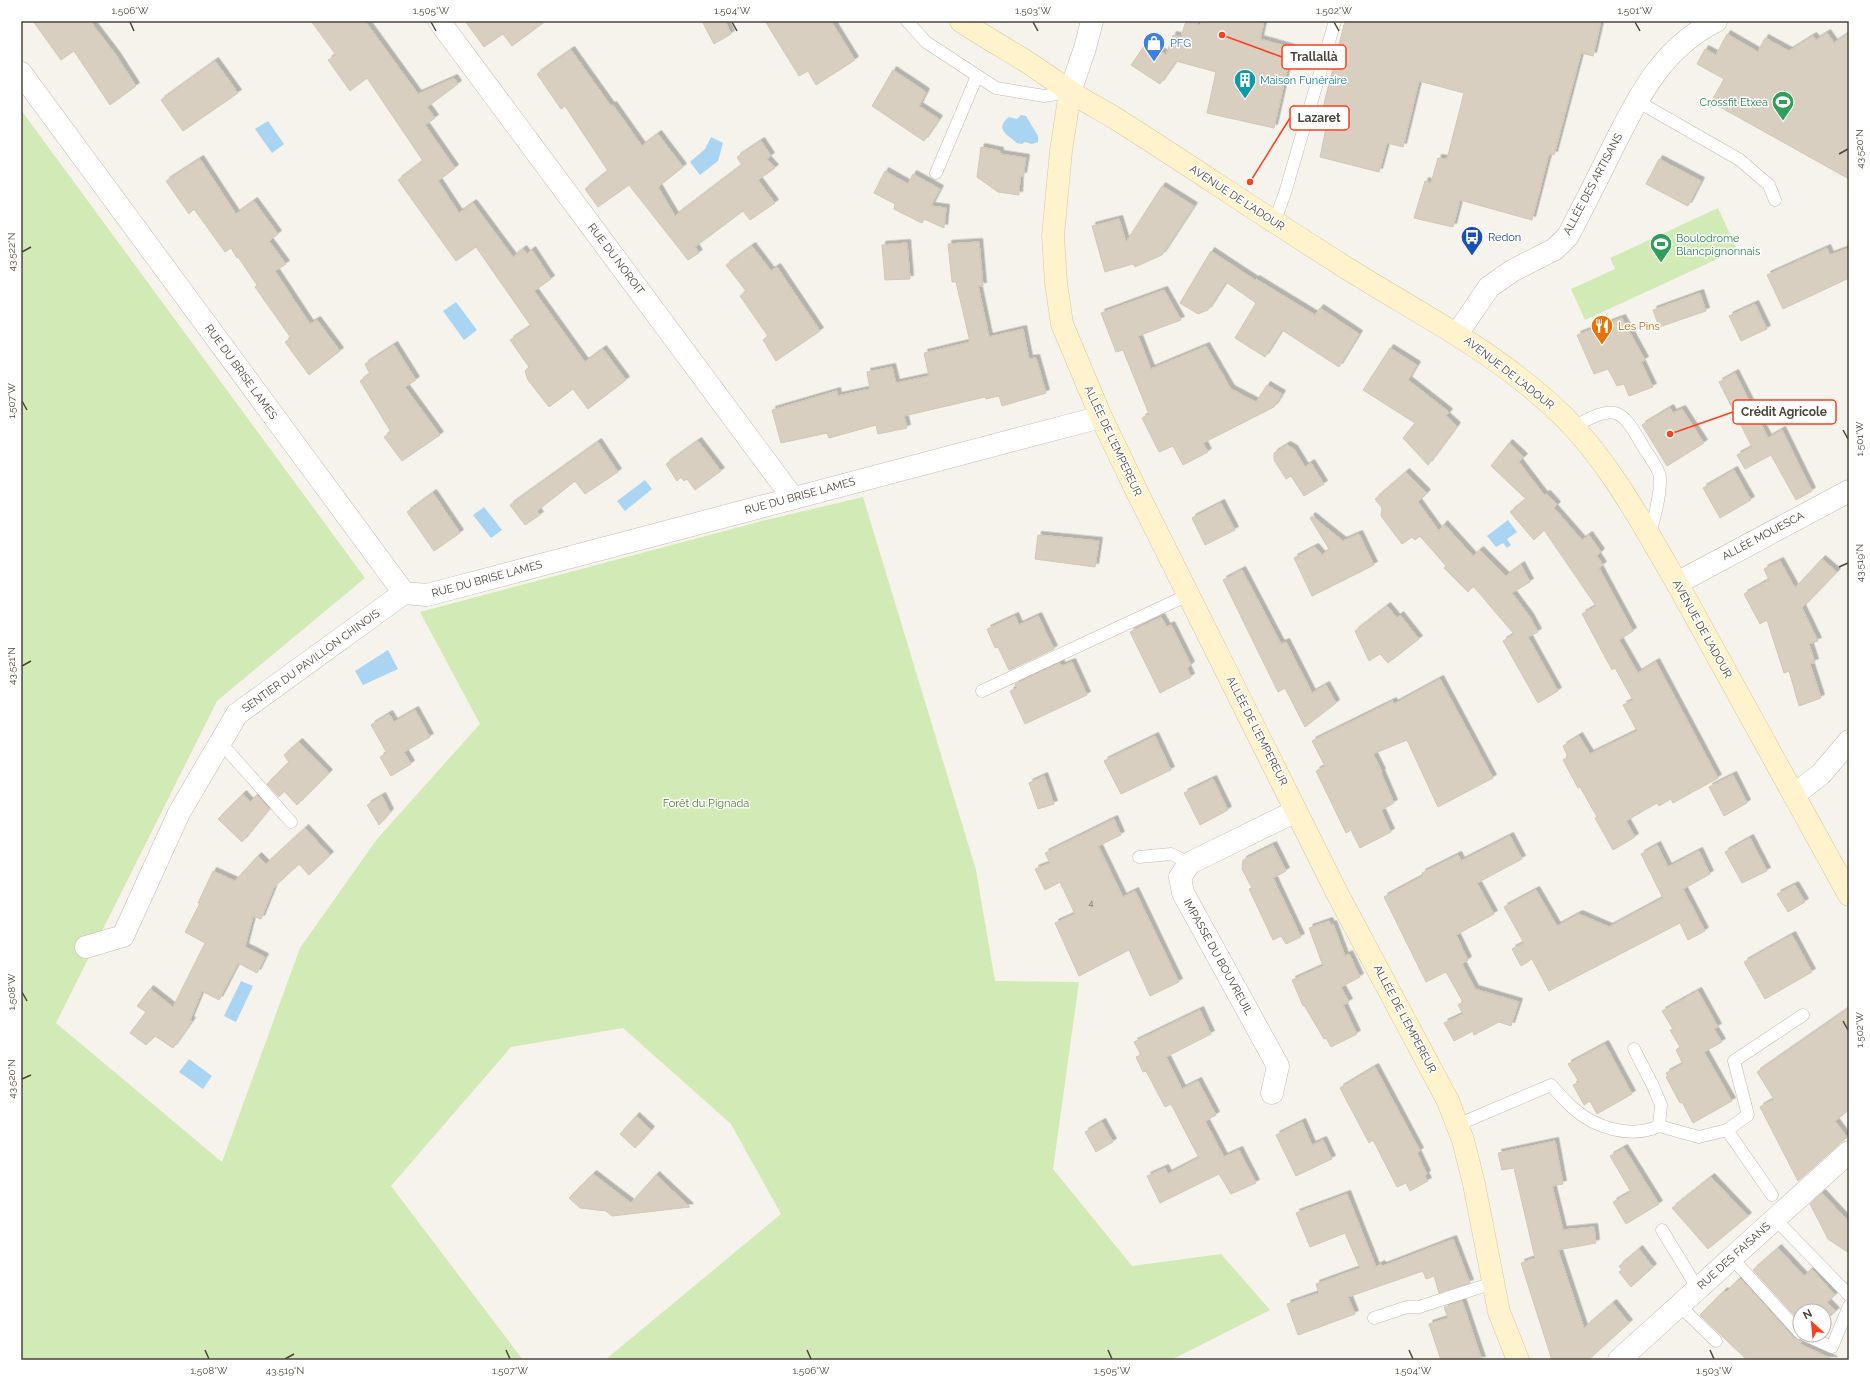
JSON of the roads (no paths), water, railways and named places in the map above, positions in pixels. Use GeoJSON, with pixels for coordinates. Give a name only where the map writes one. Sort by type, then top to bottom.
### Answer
{"type":"FeatureCollection","features":[{"type":"Feature","properties":{"kind":"street","name":"RUE DU NOROIT"},"geometry":{"type":"LineString","coordinates":[[438,21],[793,498]]}},
{"type":"Feature","properties":{"kind":"street","name":"AVENUE DE L'ADOUR"},"geometry":{"type":"LineString","coordinates":[[960,21],[1026,61],[1070,92],[1116,119],[1274,223],[1457,334],[1487,354],[1535,391],[1573,427],[1607,470],[1650,536],[1849,895]]}},
{"type":"Feature","properties":{"kind":"street"},"geometry":{"type":"LineString","coordinates":[[1070,92],[1092,21]]}},
{"type":"Feature","properties":{"kind":"street","name":"ALLÉE DES ARTISANS"},"geometry":{"type":"LineString","coordinates":[[1457,334],[1489,287],[1512,272],[1555,249],[1568,236],[1637,101],[1656,71],[1677,47],[1696,31],[1716,21]]}},
{"type":"Feature","properties":{"kind":"street","name":"RUE DU BRISE LAMES"},"geometry":{"type":"LineString","coordinates":[[21,73],[404,593],[427,595],[1101,417]]}},
{"type":"Feature","properties":{"kind":"street","name":"ALLÉE DE L'EMPEREUR"},"geometry":{"type":"LineString","coordinates":[[1070,92],[1057,186],[1054,236],[1056,283],[1062,324],[1101,417],[1188,595],[1337,893],[1430,1064],[1448,1101],[1463,1140],[1474,1184],[1499,1312],[1518,1360]]}},
{"type":"Feature","properties":{"kind":"street","name":"ALLÉE MOUESCA"},"geometry":{"type":"LineString","coordinates":[[1677,583],[1849,491]]}},
{"type":"Feature","properties":{"kind":"street","name":"SENTIER DU PAVILLON CHINOIS"},"geometry":{"type":"LineString","coordinates":[[86,947],[123,936],[179,813],[236,714],[404,593]]}},
{"type":"Feature","properties":{"kind":"street"},"geometry":{"type":"LineString","coordinates":[[1794,795],[1821,774],[1849,741]]}},
{"type":"Feature","properties":{"kind":"street"},"geometry":{"type":"LineString","coordinates":[[1190,862],[1296,811]]}},
{"type":"Feature","properties":{"kind":"street","name":"IMPASSE DU BOUVREUIL"},"geometry":{"type":"LineString","coordinates":[[1190,862],[1180,877],[1183,893],[1278,1066],[1272,1093]]}},
{"type":"Feature","properties":{"kind":"street","name":"RUE DES FAISANS"},"geometry":{"type":"LineString","coordinates":[[1619,1360],[1849,1152]]}},
{"type":"Feature","properties":{"kind":"lane"},"geometry":{"type":"LineString","coordinates":[[907,21],[926,42],[996,88],[1044,96],[1070,92]]}},
{"type":"Feature","properties":{"kind":"lane"},"geometry":{"type":"LineString","coordinates":[[1274,223],[1284,198],[1335,21]]}},
{"type":"Feature","properties":{"kind":"lane"},"geometry":{"type":"LineString","coordinates":[[936,173],[977,76]]}},
{"type":"Feature","properties":{"kind":"lane"},"geometry":{"type":"LineString","coordinates":[[1637,101],[1740,160],[1769,185],[1775,200]]}},
{"type":"Feature","properties":{"kind":"lane"},"geometry":{"type":"LineString","coordinates":[[1573,427],[1597,414],[1605,413],[1617,413],[1629,422],[1660,476],[1650,536]]}},
{"type":"Feature","properties":{"kind":"lane"},"geometry":{"type":"LineString","coordinates":[[982,691],[1188,595]]}},
{"type":"Feature","properties":{"kind":"lane"},"geometry":{"type":"LineString","coordinates":[[220,742],[291,822]]}},
{"type":"Feature","properties":{"kind":"lane"},"geometry":{"type":"LineString","coordinates":[[1139,857],[1171,854],[1190,862]]}},
{"type":"Feature","properties":{"kind":"lane"},"geometry":{"type":"LineString","coordinates":[[1457,1125],[1551,1086],[1574,1109],[1595,1122],[1624,1132],[1646,1132],[1658,1126],[1699,1137],[1727,1130],[1748,1115],[1734,1061],[1803,1015]]}},
{"type":"Feature","properties":{"kind":"lane"},"geometry":{"type":"LineString","coordinates":[[1634,1049],[1661,1105],[1658,1126]]}},
{"type":"Feature","properties":{"kind":"lane"},"geometry":{"type":"LineString","coordinates":[[1727,1130],[1772,1196]]}},
{"type":"Feature","properties":{"kind":"lane"},"geometry":{"type":"LineString","coordinates":[[1775,1219],[1849,1296]]}},
{"type":"Feature","properties":{"kind":"lane"},"geometry":{"type":"LineString","coordinates":[[1662,1230],[1698,1289]]}},
{"type":"Feature","properties":{"kind":"lane"},"geometry":{"type":"LineString","coordinates":[[1732,1258],[1792,1324]]}},
{"type":"Feature","properties":{"kind":"lane"},"geometry":{"type":"LineString","coordinates":[[1374,1318],[1407,1307],[1419,1307],[1493,1283]]}},
{"type":"Feature","properties":{"kind":"lane"},"geometry":{"type":"LineString","coordinates":[[1680,1305],[1716,1341]]}},
{"type":"Feature","properties":{"kind":"lane"},"geometry":{"type":"LineString","coordinates":[[1823,1343],[1832,1347],[1849,1306]]}},
{"type":"Feature","properties":{"kind":"water"},"geometry":{"type":"Polygon","coordinates":[[[1021,115],[1026,116],[1038,136],[1038,142],[1032,144],[1025,142],[1022,144],[1018,143],[1008,136],[1002,128],[1003,123],[1009,117],[1017,119],[1021,115]]]}},
{"type":"Feature","properties":{"kind":"water"},"geometry":{"type":"Polygon","coordinates":[[[268,121],[284,144],[272,153],[255,129],[268,121]]]}},
{"type":"Feature","properties":{"kind":"water"},"geometry":{"type":"Polygon","coordinates":[[[711,137],[723,143],[718,161],[700,175],[690,162],[705,149],[711,137]]]}},
{"type":"Feature","properties":{"kind":"water"},"geometry":{"type":"Polygon","coordinates":[[[456,302],[477,330],[464,340],[443,311],[456,302]]]}},
{"type":"Feature","properties":{"kind":"water"},"geometry":{"type":"Polygon","coordinates":[[[645,480],[652,489],[625,511],[617,501],[645,480]]]}},
{"type":"Feature","properties":{"kind":"water"},"geometry":{"type":"Polygon","coordinates":[[[484,507],[502,530],[491,538],[473,515],[484,507]]]}},
{"type":"Feature","properties":{"kind":"water"},"geometry":{"type":"Polygon","coordinates":[[[1508,520],[1517,532],[1507,539],[1511,545],[1507,548],[1503,543],[1496,547],[1487,536],[1508,520]]]}},
{"type":"Feature","properties":{"kind":"water"},"geometry":{"type":"Polygon","coordinates":[[[388,650],[398,669],[363,685],[355,671],[388,650]]]}},
{"type":"Feature","properties":{"kind":"water"},"geometry":{"type":"Polygon","coordinates":[[[241,981],[253,986],[236,1022],[224,1016],[241,981]]]}},
{"type":"Feature","properties":{"kind":"water"},"geometry":{"type":"Polygon","coordinates":[[[189,1059],[212,1076],[203,1089],[179,1072],[189,1059]]]}},
{"type":"Feature","properties":{"kind":"place","name":"Trallallà"},"geometry":{"type":"Point","coordinates":[1222,35]}},
{"type":"Feature","properties":{"kind":"place","name":"PFG"},"geometry":{"type":"Point","coordinates":[1154,62]}},
{"type":"Feature","properties":{"kind":"place","name":"Maison Funéraire"},"geometry":{"type":"Point","coordinates":[1245,100]}},
{"type":"Feature","properties":{"kind":"place","name":"Crossfit Etxea"},"geometry":{"type":"Point","coordinates":[1783,122]}},
{"type":"Feature","properties":{"kind":"place","name":"Lazaret"},"geometry":{"type":"Point","coordinates":[1250,182]}},
{"type":"Feature","properties":{"kind":"place","name":"Redon"},"geometry":{"type":"Point","coordinates":[1472,256]}},
{"type":"Feature","properties":{"kind":"place","name":"Boulodrome Blancpignonnais"},"geometry":{"type":"Point","coordinates":[1661,264]}},
{"type":"Feature","properties":{"kind":"place","name":"Les Pins"},"geometry":{"type":"Point","coordinates":[1602,346]}},
{"type":"Feature","properties":{"kind":"place","name":"Crédit Agricole"},"geometry":{"type":"Point","coordinates":[1670,434]}},
{"type":"Feature","properties":{"kind":"park label","name":"Forêt du Pignada"},"geometry":{"type":"Point","coordinates":[706,803]}}]}
